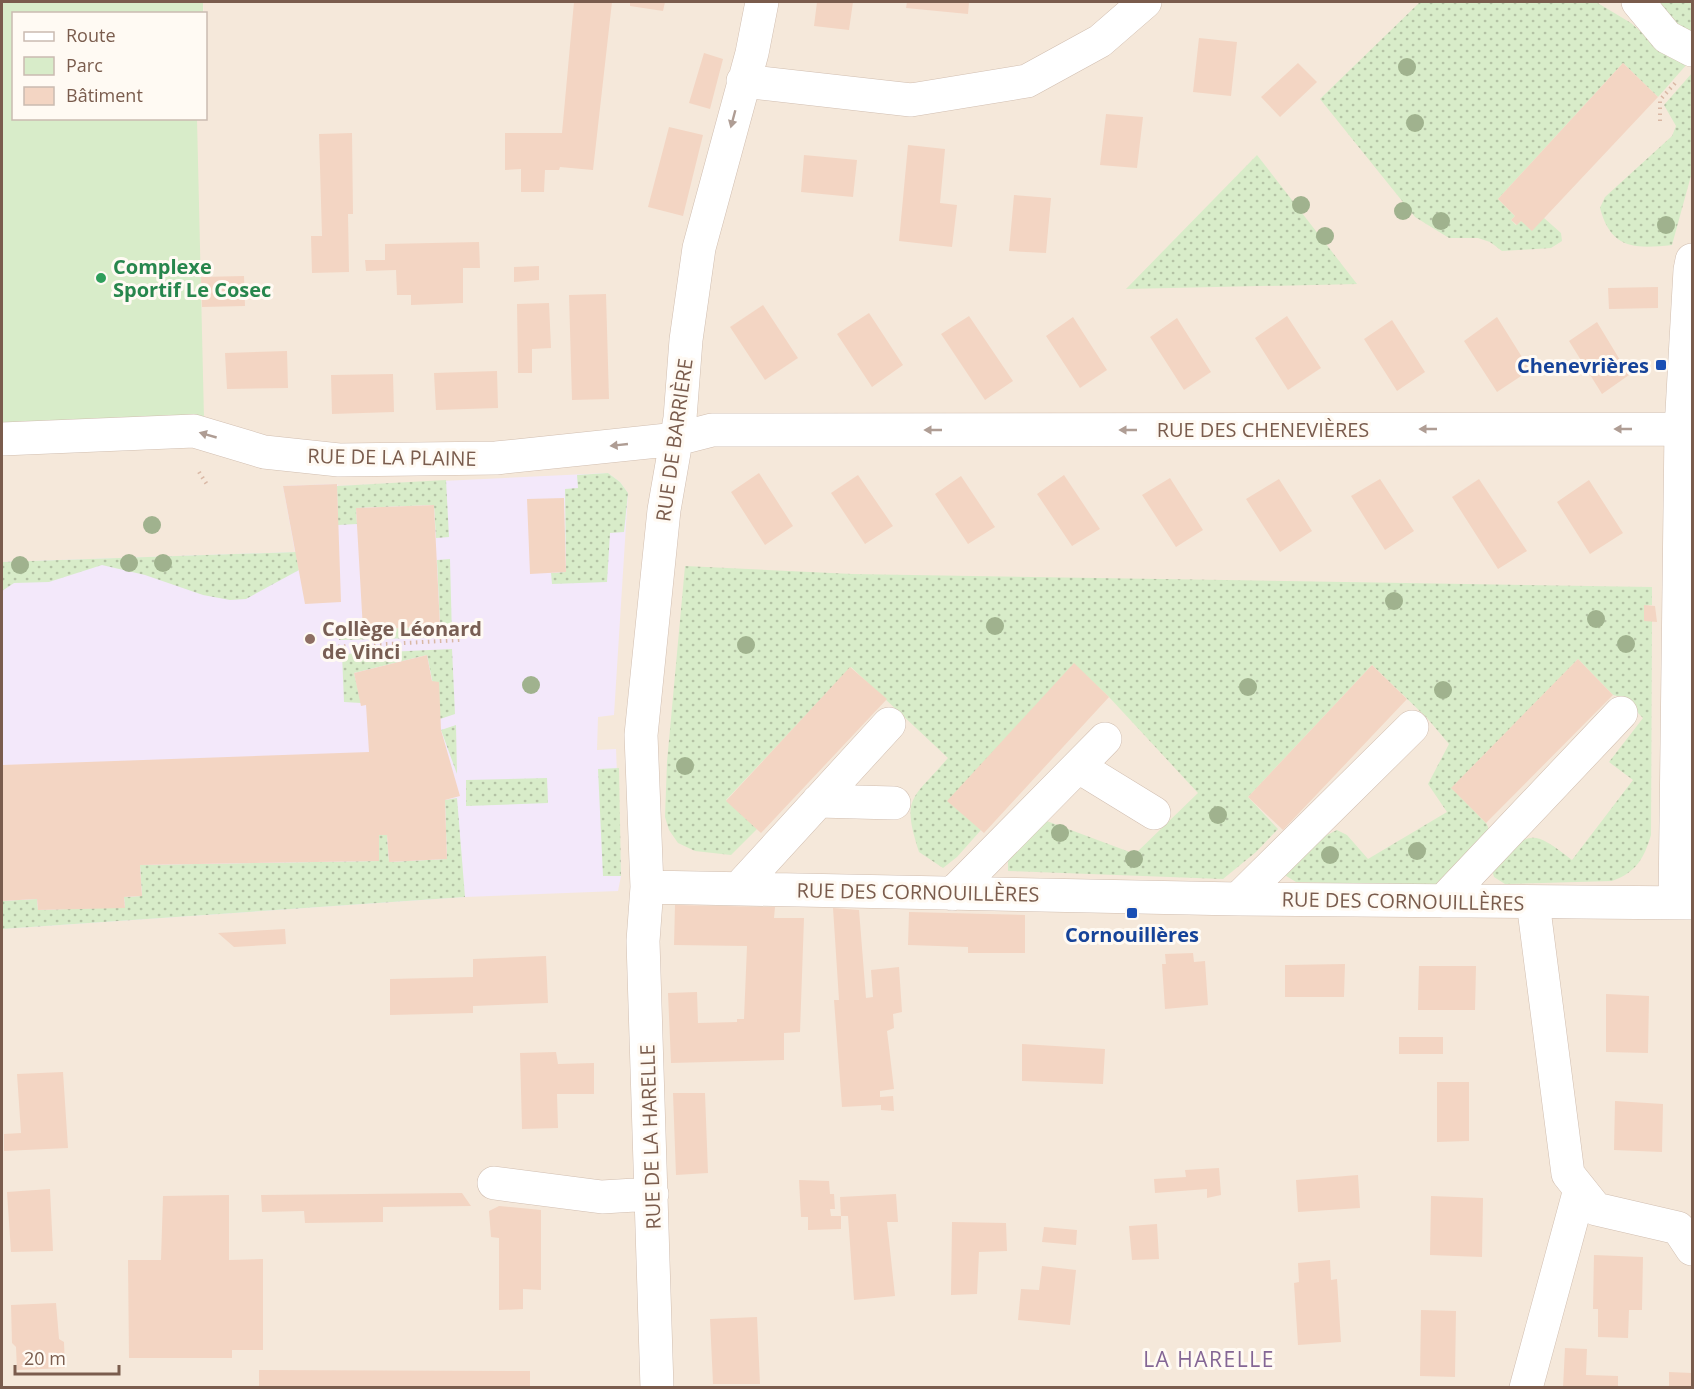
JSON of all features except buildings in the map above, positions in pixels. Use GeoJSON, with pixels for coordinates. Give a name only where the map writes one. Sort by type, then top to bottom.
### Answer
{"type":"FeatureCollection","features":[{"type":"Feature","properties":{"kind":"street","name":"RUE DE BARRIÈRE"},"geometry":{"type":"LineString","coordinates":[[647,887],[641,735],[664,510],[677,439],[699,248],[752,53],[762,2]]}},
{"type":"Feature","properties":{"kind":"street"},"geometry":{"type":"LineString","coordinates":[[743,81],[910,100],[1027,81],[1100,41],[1145,2]]}},
{"type":"Feature","properties":{"kind":"street"},"geometry":{"type":"LineString","coordinates":[[1638,2],[1667,37],[1692,50]]}},
{"type":"Feature","properties":{"kind":"street"},"geometry":{"type":"LineString","coordinates":[[1687,429],[1689,270],[1692,260]]}},
{"type":"Feature","properties":{"kind":"street","name":"RUE DES CHENEVIÈRES"},"geometry":{"type":"LineString","coordinates":[[677,439],[712,430],[1687,429]]}},
{"type":"Feature","properties":{"kind":"street","name":"RUE DES CORNOUILLÈRES"},"geometry":{"type":"LineString","coordinates":[[647,887],[1238,899],[1684,903],[1687,429]]}},
{"type":"Feature","properties":{"kind":"street","name":"RUE DE LA PLAINE"},"geometry":{"type":"LineString","coordinates":[[2,439],[194,431],[264,452],[350,460],[496,458],[677,439]]}},
{"type":"Feature","properties":{"kind":"street"},"geometry":{"type":"LineString","coordinates":[[1443,902],[1621,713]]}},
{"type":"Feature","properties":{"kind":"street"},"geometry":{"type":"LineString","coordinates":[[738,889],[888,724]]}},
{"type":"Feature","properties":{"kind":"street"},"geometry":{"type":"LineString","coordinates":[[1238,899],[1412,727]]}},
{"type":"Feature","properties":{"kind":"street"},"geometry":{"type":"LineString","coordinates":[[952,894],[1105,739]]}},
{"type":"Feature","properties":{"kind":"street"},"geometry":{"type":"LineString","coordinates":[[1079,767],[1154,813]]}},
{"type":"Feature","properties":{"kind":"street"},"geometry":{"type":"LineString","coordinates":[[818,801],[894,803]]}},
{"type":"Feature","properties":{"kind":"street","name":"RUE DE LA HARELLE"},"geometry":{"type":"LineString","coordinates":[[647,887],[643,941],[657,1388]]}},
{"type":"Feature","properties":{"kind":"street"},"geometry":{"type":"LineString","coordinates":[[1533,902],[1568,1174],[1596,1209],[1688,1230]]}},
{"type":"Feature","properties":{"kind":"street"},"geometry":{"type":"LineString","coordinates":[[494,1183],[602,1197],[652,1194]]}},
{"type":"Feature","properties":{"kind":"street"},"geometry":{"type":"LineString","coordinates":[[1526,1388],[1580,1189]]}},
{"type":"Feature","properties":{"kind":"path"},"geometry":{"type":"LineString","coordinates":[[1660,100],[1660,121]]}},
{"type":"Feature","properties":{"kind":"path"},"geometry":{"type":"LineString","coordinates":[[199,472],[208,486]]}},
{"type":"Feature","properties":{"kind":"path"},"geometry":{"type":"LineString","coordinates":[[332,647],[460,640],[467,633]]}},
{"type":"Feature","properties":{"kind":"shaded area"},"geometry":{"type":"Polygon","coordinates":[[[203,2],[1692,2],[1692,1387],[2,1387],[2,423],[196,138],[197,120],[207,120],[207,12],[203,12],[203,2]]]}},
{"type":"Feature","properties":{"kind":"shaded area","name":"Collège Léonard de Vinci"},"geometry":{"type":"Polygon","coordinates":[[[608,473],[620,482],[628,493],[614,715],[598,717],[597,750],[616,749],[621,876],[618,891],[465,897],[2,929],[2,562],[295,552],[283,486],[337,484],[338,486],[608,473]]]}},
{"type":"Feature","properties":{"kind":"green space","name":"Complexe Sportif Le Cosec"},"geometry":{"type":"Polygon","coordinates":[[[2,2],[203,2],[203,12],[12,12],[12,120],[197,120],[204,418],[2,423],[2,2]]]}},
{"type":"Feature","properties":{"kind":"green space"},"geometry":{"type":"Polygon","coordinates":[[[1420,2],[1596,2],[1631,23],[1665,53],[1688,63],[1658,97],[1623,63],[1498,199],[1515,216],[1511,220],[1516,225],[1521,221],[1544,218],[1561,233],[1562,241],[1551,248],[1502,251],[1490,242],[1478,238],[1449,238],[1415,217],[1320,99],[1420,2]]]}},
{"type":"Feature","properties":{"kind":"green space"},"geometry":{"type":"Polygon","coordinates":[[[1660,2],[1692,2],[1692,34],[1670,18],[1660,2]]]}},
{"type":"Feature","properties":{"kind":"green space"},"geometry":{"type":"Polygon","coordinates":[[[1692,73],[1692,172],[1672,245],[1646,247],[1626,243],[1611,232],[1600,208],[1605,197],[1672,136],[1676,126],[1664,105],[1692,73]]]}},
{"type":"Feature","properties":{"kind":"green space"},"geometry":{"type":"Polygon","coordinates":[[[1257,155],[1357,284],[1126,289],[1257,155]]]}},
{"type":"Feature","properties":{"kind":"green space"},"geometry":{"type":"Polygon","coordinates":[[[608,473],[620,482],[628,493],[624,532],[610,533],[607,582],[552,584],[551,573],[566,572],[565,489],[578,488],[577,475],[608,473]]]}},
{"type":"Feature","properties":{"kind":"green space"},"geometry":{"type":"Polygon","coordinates":[[[446,480],[449,537],[436,538],[434,505],[356,508],[357,524],[338,525],[337,486],[446,480]]]}},
{"type":"Feature","properties":{"kind":"green space"},"geometry":{"type":"Polygon","coordinates":[[[296,552],[299,570],[246,599],[230,600],[203,595],[145,575],[102,565],[49,582],[14,583],[2,591],[2,562],[296,552]]]}},
{"type":"Feature","properties":{"kind":"green space"},"geometry":{"type":"Polygon","coordinates":[[[450,559],[452,637],[339,640],[339,631],[440,626],[437,560],[450,559]]]}},
{"type":"Feature","properties":{"kind":"green space"},"geometry":{"type":"Polygon","coordinates":[[[685,566],[852,574],[1652,587],[1652,605],[1644,606],[1644,620],[1652,621],[1651,835],[1645,851],[1633,869],[1612,881],[1505,884],[1494,877],[1492,870],[1522,841],[1529,838],[1537,838],[1546,842],[1572,860],[1633,780],[1609,762],[1643,718],[1622,697],[1613,695],[1578,659],[1452,788],[1486,823],[1491,833],[1450,886],[1296,882],[1283,874],[1321,838],[1337,830],[1347,835],[1368,859],[1447,812],[1428,784],[1449,744],[1427,718],[1372,665],[1248,797],[1278,829],[1256,852],[1223,879],[1008,871],[1008,857],[1044,820],[1135,854],[1198,793],[1109,697],[1074,664],[981,830],[957,857],[943,868],[919,852],[911,820],[911,809],[918,791],[948,758],[851,667],[726,800],[757,829],[731,855],[695,851],[678,843],[669,830],[665,817],[667,762],[685,566]]]}},
{"type":"Feature","properties":{"kind":"green space"},"geometry":{"type":"Polygon","coordinates":[[[452,649],[455,714],[440,719],[427,655],[354,673],[361,703],[344,702],[342,654],[452,649]]]}},
{"type":"Feature","properties":{"kind":"green space"},"geometry":{"type":"Polygon","coordinates":[[[456,725],[457,774],[441,730],[456,725]]]}},
{"type":"Feature","properties":{"kind":"green space"},"geometry":{"type":"Polygon","coordinates":[[[619,768],[621,876],[603,876],[598,769],[619,768]]]}},
{"type":"Feature","properties":{"kind":"green space"},"geometry":{"type":"Polygon","coordinates":[[[547,778],[548,803],[466,806],[466,780],[547,778]]]}},
{"type":"Feature","properties":{"kind":"green space"},"geometry":{"type":"Polygon","coordinates":[[[457,798],[465,897],[2,929],[2,901],[37,899],[38,910],[125,907],[124,897],[142,896],[140,865],[379,861],[379,835],[387,835],[389,862],[447,859],[445,800],[457,798]]]}},
{"type":"Feature","properties":{"kind":"place","name":"Complexe Sportif Le Cosec"},"geometry":{"type":"Point","coordinates":[101,278]}},
{"type":"Feature","properties":{"kind":"place","name":"Chenevrières"},"geometry":{"type":"Point","coordinates":[1661,365]}},
{"type":"Feature","properties":{"kind":"place","name":"Collège Léonard de Vinci"},"geometry":{"type":"Point","coordinates":[310,639]}},
{"type":"Feature","properties":{"kind":"place","name":"Cornouillères"},"geometry":{"type":"Point","coordinates":[1132,913]}},
{"type":"Feature","properties":{"kind":"district","name":"LA HARELLE"},"geometry":{"type":"Point","coordinates":[1209,1359]}}]}
